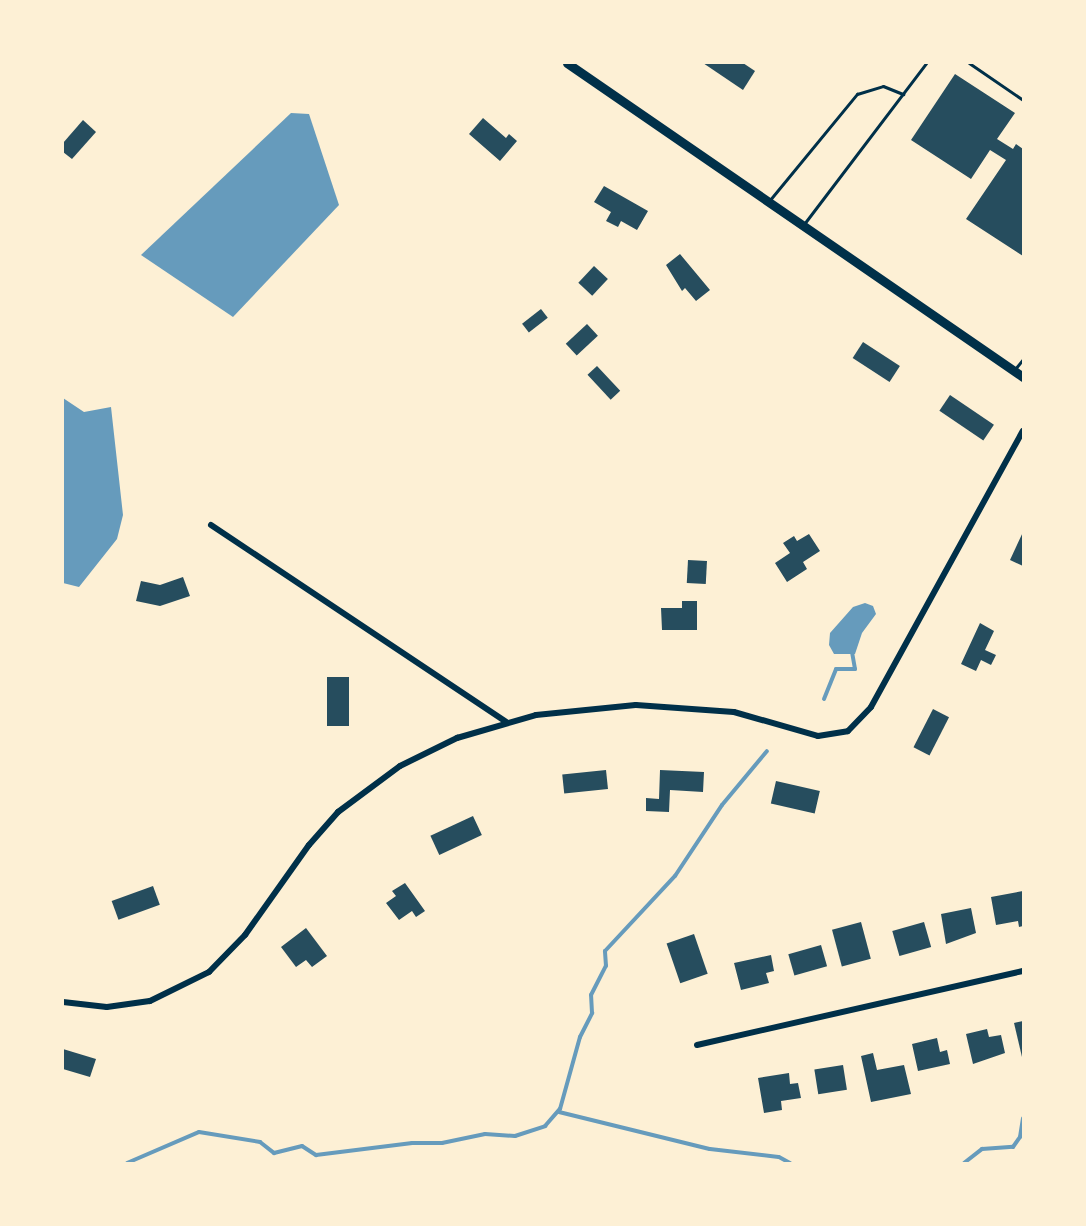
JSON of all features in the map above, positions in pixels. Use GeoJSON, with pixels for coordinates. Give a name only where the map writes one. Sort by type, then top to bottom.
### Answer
{"type":"FeatureCollection","features":[{"type":"Feature","properties":{"kind":"main road"},"geometry":{"type":"LineString","coordinates":[[567,63],[1023,377]]}},
{"type":"Feature","properties":{"kind":"street"},"geometry":{"type":"LineString","coordinates":[[63,1002],[121,1006],[150,1001],[189,985],[230,953],[309,845],[355,796],[400,765],[457,738],[536,715],[636,705],[734,712],[818,736],[848,731],[872,707],[1023,431]]}},
{"type":"Feature","properties":{"kind":"street"},"geometry":{"type":"LineString","coordinates":[[211,525],[507,722]]}},
{"type":"Feature","properties":{"kind":"street"},"geometry":{"type":"LineString","coordinates":[[697,1045],[1023,971]]}},
{"type":"Feature","properties":{"kind":"lane"},"geometry":{"type":"LineString","coordinates":[[803,226],[926,63]]}},
{"type":"Feature","properties":{"kind":"lane"},"geometry":{"type":"LineString","coordinates":[[969,63],[1023,100]]}},
{"type":"Feature","properties":{"kind":"lane"},"geometry":{"type":"LineString","coordinates":[[769,201],[857,94],[883,86],[903,94]]}},
{"type":"Feature","properties":{"kind":"lane"},"geometry":{"type":"LineString","coordinates":[[1014,371],[1023,359]]}},
{"type":"Feature","properties":{"kind":"water"},"geometry":{"type":"Polygon","coordinates":[[[291,113],[309,114],[339,205],[233,317],[141,255],[291,113]]]}},
{"type":"Feature","properties":{"kind":"water"},"geometry":{"type":"Polygon","coordinates":[[[63,398],[84,412],[111,407],[123,515],[117,539],[79,587],[63,583],[63,398]]]}},
{"type":"Feature","properties":{"kind":"water"},"geometry":{"type":"Polygon","coordinates":[[[865,603],[873,606],[876,614],[862,633],[855,654],[834,654],[829,645],[830,633],[853,607],[865,603]]]}},
{"type":"Feature","properties":{"kind":"building"},"geometry":{"type":"Polygon","coordinates":[[[703,63],[743,63],[755,71],[743,90],[703,63]]]}},
{"type":"Feature","properties":{"kind":"building"},"geometry":{"type":"Polygon","coordinates":[[[955,74],[1015,113],[997,139],[1013,149],[1016,144],[1023,149],[1023,256],[966,219],[1006,160],[990,150],[971,179],[911,140],[955,74]]]}},
{"type":"Feature","properties":{"kind":"building"},"geometry":{"type":"Polygon","coordinates":[[[483,118],[506,138],[509,134],[517,141],[500,161],[469,134],[483,118]]]}},
{"type":"Feature","properties":{"kind":"building"},"geometry":{"type":"Polygon","coordinates":[[[83,120],[96,132],[72,159],[63,152],[63,143],[83,120]]]}},
{"type":"Feature","properties":{"kind":"building"},"geometry":{"type":"Polygon","coordinates":[[[604,186],[648,211],[637,230],[621,221],[618,227],[606,221],[611,212],[594,202],[604,186]]]}},
{"type":"Feature","properties":{"kind":"building"},"geometry":{"type":"Polygon","coordinates":[[[680,254],[710,290],[696,301],[685,288],[682,291],[666,265],[680,254]]]}},
{"type":"Feature","properties":{"kind":"building"},"geometry":{"type":"Polygon","coordinates":[[[594,266],[608,279],[592,296],[578,283],[594,266]]]}},
{"type":"Feature","properties":{"kind":"building"},"geometry":{"type":"Polygon","coordinates":[[[541,309],[548,318],[529,332],[522,324],[541,309]]]}},
{"type":"Feature","properties":{"kind":"building"},"geometry":{"type":"Polygon","coordinates":[[[587,324],[598,336],[577,355],[566,344],[587,324]]]}},
{"type":"Feature","properties":{"kind":"building"},"geometry":{"type":"Polygon","coordinates":[[[863,342],[900,366],[890,382],[853,358],[863,342]]]}},
{"type":"Feature","properties":{"kind":"building"},"geometry":{"type":"Polygon","coordinates":[[[597,366],[620,391],[611,400],[587,375],[597,366]]]}},
{"type":"Feature","properties":{"kind":"building"},"geometry":{"type":"Polygon","coordinates":[[[950,395],[994,425],[983,440],[939,411],[950,395]]]}},
{"type":"Feature","properties":{"kind":"building"},"geometry":{"type":"Polygon","coordinates":[[[1023,532],[1023,566],[1010,560],[1023,532]]]}},
{"type":"Feature","properties":{"kind":"building"},"geometry":{"type":"Polygon","coordinates":[[[809,534],[820,551],[803,562],[807,569],[787,582],[775,563],[790,553],[783,543],[794,536],[797,541],[809,534]]]}},
{"type":"Feature","properties":{"kind":"building"},"geometry":{"type":"Polygon","coordinates":[[[688,560],[707,561],[706,584],[687,583],[688,560]]]}},
{"type":"Feature","properties":{"kind":"building"},"geometry":{"type":"Polygon","coordinates":[[[183,577],[190,596],[160,606],[136,601],[141,581],[160,585],[183,577]]]}},
{"type":"Feature","properties":{"kind":"building"},"geometry":{"type":"Polygon","coordinates":[[[682,601],[697,601],[697,630],[662,630],[661,608],[682,608],[682,601]]]}},
{"type":"Feature","properties":{"kind":"building"},"geometry":{"type":"Polygon","coordinates":[[[980,623],[994,631],[985,650],[996,655],[991,665],[981,660],[976,671],[961,664],[980,623]]]}},
{"type":"Feature","properties":{"kind":"building"},"geometry":{"type":"Polygon","coordinates":[[[327,677],[349,677],[349,726],[327,726],[327,677]]]}},
{"type":"Feature","properties":{"kind":"building"},"geometry":{"type":"Polygon","coordinates":[[[933,709],[949,717],[930,755],[913,747],[933,709]]]}},
{"type":"Feature","properties":{"kind":"building"},"geometry":{"type":"Polygon","coordinates":[[[606,770],[608,789],[564,793],[562,775],[606,770]]]}},
{"type":"Feature","properties":{"kind":"building"},"geometry":{"type":"Polygon","coordinates":[[[660,770],[704,772],[703,792],[670,790],[669,812],[646,811],[646,798],[659,799],[660,770]]]}},
{"type":"Feature","properties":{"kind":"building"},"geometry":{"type":"Polygon","coordinates":[[[776,781],[820,791],[815,814],[771,803],[776,781]]]}},
{"type":"Feature","properties":{"kind":"building"},"geometry":{"type":"Polygon","coordinates":[[[473,816],[482,835],[439,855],[430,836],[473,816]]]}},
{"type":"Feature","properties":{"kind":"building"},"geometry":{"type":"Polygon","coordinates":[[[405,883],[425,911],[416,917],[412,911],[399,920],[386,903],[396,896],[392,891],[405,883]]]}},
{"type":"Feature","properties":{"kind":"building"},"geometry":{"type":"Polygon","coordinates":[[[153,886],[160,905],[118,920],[112,901],[153,886]]]}},
{"type":"Feature","properties":{"kind":"building"},"geometry":{"type":"Polygon","coordinates":[[[1023,891],[1023,926],[1019,927],[1018,921],[996,925],[991,897],[1023,891]]]}},
{"type":"Feature","properties":{"kind":"building"},"geometry":{"type":"Polygon","coordinates":[[[971,908],[976,933],[946,944],[941,914],[971,908]]]}},
{"type":"Feature","properties":{"kind":"building"},"geometry":{"type":"Polygon","coordinates":[[[861,922],[871,959],[842,966],[832,930],[861,922]]]}},
{"type":"Feature","properties":{"kind":"building"},"geometry":{"type":"Polygon","coordinates":[[[924,922],[931,947],[899,956],[892,931],[924,922]]]}},
{"type":"Feature","properties":{"kind":"building"},"geometry":{"type":"Polygon","coordinates":[[[306,928],[327,956],[312,967],[306,960],[296,967],[281,947],[306,928]]]}},
{"type":"Feature","properties":{"kind":"building"},"geometry":{"type":"Polygon","coordinates":[[[694,934],[708,974],[680,983],[667,943],[694,934]]]}},
{"type":"Feature","properties":{"kind":"building"},"geometry":{"type":"Polygon","coordinates":[[[821,945],[827,966],[794,976],[788,954],[821,945]]]}},
{"type":"Feature","properties":{"kind":"building"},"geometry":{"type":"Polygon","coordinates":[[[771,955],[774,971],[766,973],[769,983],[741,990],[734,963],[771,955]]]}},
{"type":"Feature","properties":{"kind":"building"},"geometry":{"type":"Polygon","coordinates":[[[1023,1021],[1023,1057],[1022,1057],[1014,1023],[1023,1021]]]}},
{"type":"Feature","properties":{"kind":"building"},"geometry":{"type":"Polygon","coordinates":[[[987,1029],[989,1037],[1001,1035],[1005,1053],[973,1064],[966,1034],[987,1029]]]}},
{"type":"Feature","properties":{"kind":"building"},"geometry":{"type":"Polygon","coordinates":[[[937,1038],[940,1052],[947,1050],[950,1064],[918,1071],[912,1044],[937,1038]]]}},
{"type":"Feature","properties":{"kind":"building"},"geometry":{"type":"Polygon","coordinates":[[[63,1049],[96,1059],[90,1077],[63,1069],[63,1049]]]}},
{"type":"Feature","properties":{"kind":"building"},"geometry":{"type":"Polygon","coordinates":[[[873,1053],[877,1070],[904,1065],[911,1094],[871,1102],[861,1056],[873,1053]]]}},
{"type":"Feature","properties":{"kind":"building"},"geometry":{"type":"Polygon","coordinates":[[[843,1065],[847,1090],[818,1094],[814,1070],[843,1065]]]}},
{"type":"Feature","properties":{"kind":"building"},"geometry":{"type":"Polygon","coordinates":[[[789,1073],[790,1084],[798,1083],[801,1098],[781,1101],[782,1110],[764,1113],[758,1078],[789,1073]]]}},
{"type":"Feature","properties":{"kind":"waterway"},"geometry":{"type":"LineString","coordinates":[[824,699],[836,669],[855,669],[852,652]]}},
{"type":"Feature","properties":{"kind":"waterway"},"geometry":{"type":"LineString","coordinates":[[127,1163],[199,1132],[260,1142],[274,1153],[302,1146],[316,1155],[412,1143],[442,1143],[485,1134],[515,1136],[545,1126],[560,1109],[580,1037],[592,1013],[591,995],[606,966],[605,951],[675,876],[722,805],[767,751]]}},
{"type":"Feature","properties":{"kind":"waterway"},"geometry":{"type":"LineString","coordinates":[[559,1112],[710,1149],[779,1157],[790,1163]]}},
{"type":"Feature","properties":{"kind":"waterway"},"geometry":{"type":"LineString","coordinates":[[964,1163],[982,1149],[1013,1147],[1020,1137],[1023,1118]]}}]}
